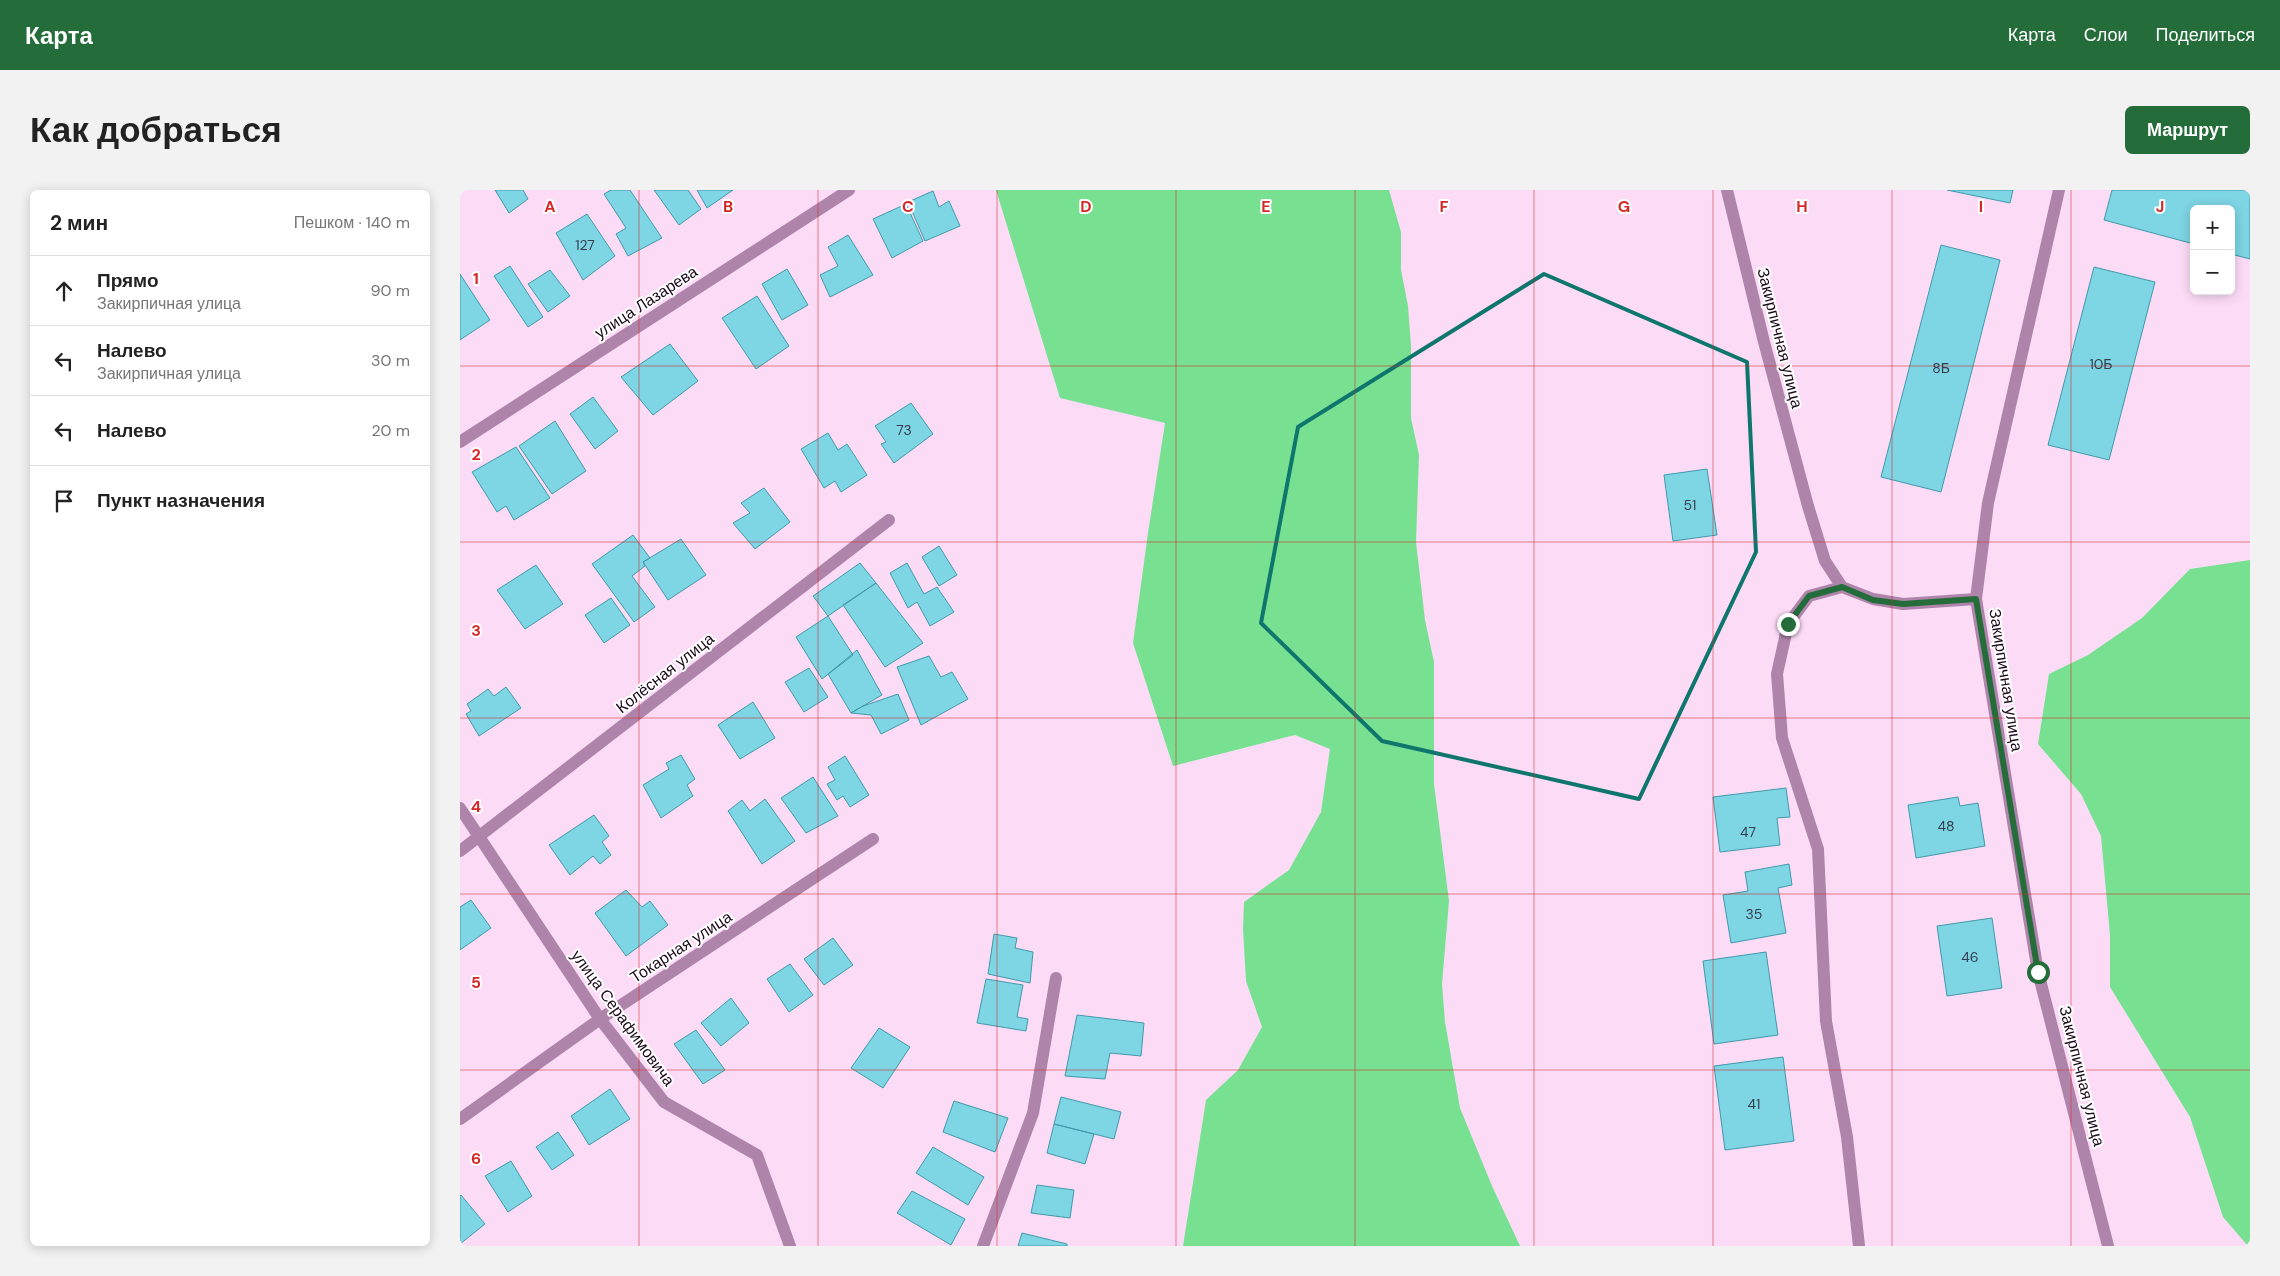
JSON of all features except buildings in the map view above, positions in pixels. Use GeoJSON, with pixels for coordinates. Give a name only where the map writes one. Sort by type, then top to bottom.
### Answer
{"type":"FeatureCollection","features":[{"type":"Feature","properties":{"kind":"street","name":"улица Лазарева"},"geometry":{"type":"LineString","coordinates":[[460,442],[850,190]]}},
{"type":"Feature","properties":{"kind":"street","name":"Закирпичная улица"},"geometry":{"type":"LineString","coordinates":[[1727,190],[1764,342],[1808,506],[1825,561],[1842,587],[1873,600],[1903,604],[1976,599],[2038,972],[2108,1246]]}},
{"type":"Feature","properties":{"kind":"street"},"geometry":{"type":"LineString","coordinates":[[1976,599],[1988,503],[2058,190]]}},
{"type":"Feature","properties":{"kind":"street","name":"Колёсная улица"},"geometry":{"type":"LineString","coordinates":[[460,851],[889,520]]}},
{"type":"Feature","properties":{"kind":"street"},"geometry":{"type":"LineString","coordinates":[[1842,587],[1809,596],[1788,624],[1777,674],[1782,738],[1818,849],[1826,1020],[1847,1137],[1859,1246]]}},
{"type":"Feature","properties":{"kind":"street","name":"улица Серафимовича"},"geometry":{"type":"LineString","coordinates":[[460,808],[600,1020],[664,1102],[757,1155],[790,1246]]}},
{"type":"Feature","properties":{"kind":"street","name":"Токарная улица"},"geometry":{"type":"LineString","coordinates":[[460,1120],[600,1020],[873,839]]}},
{"type":"Feature","properties":{"kind":"street"},"geometry":{"type":"LineString","coordinates":[[983,1246],[1033,1113],[1056,978]]}},
{"type":"Feature","properties":{"kind":"highlighted area"},"geometry":{"type":"Polygon","coordinates":[[[1544,274],[1747,362],[1756,552],[1639,799],[1382,741],[1261,623],[1298,427],[1544,274]]]}},
{"type":"Feature","properties":{"kind":"green space"},"geometry":{"type":"Polygon","coordinates":[[[996,190],[1389,190],[1401,232],[1401,270],[1408,306],[1411,346],[1411,418],[1419,455],[1416,542],[1425,620],[1434,662],[1434,784],[1449,901],[1442,984],[1445,1022],[1460,1108],[1492,1186],[1520,1246],[1183,1246],[1206,1100],[1238,1070],[1262,1027],[1246,981],[1243,929],[1244,902],[1289,870],[1321,812],[1330,749],[1295,735],[1173,766],[1133,643],[1165,423],[1060,398],[996,190]]]}},
{"type":"Feature","properties":{"kind":"green space"},"geometry":{"type":"Polygon","coordinates":[[[2250,560],[2250,1246],[2248,1246],[2223,1217],[2190,1117],[2110,987],[2110,935],[2101,836],[2081,794],[2038,744],[2049,674],[2088,655],[2142,618],[2190,569],[2250,560]]]}},
{"type":"Feature","properties":{"kind":"route"},"geometry":{"type":"LineString","coordinates":[[1788,624],[1809,596],[1842,587],[1873,600],[1903,604],[1976,599],[2038,972]]}}]}
